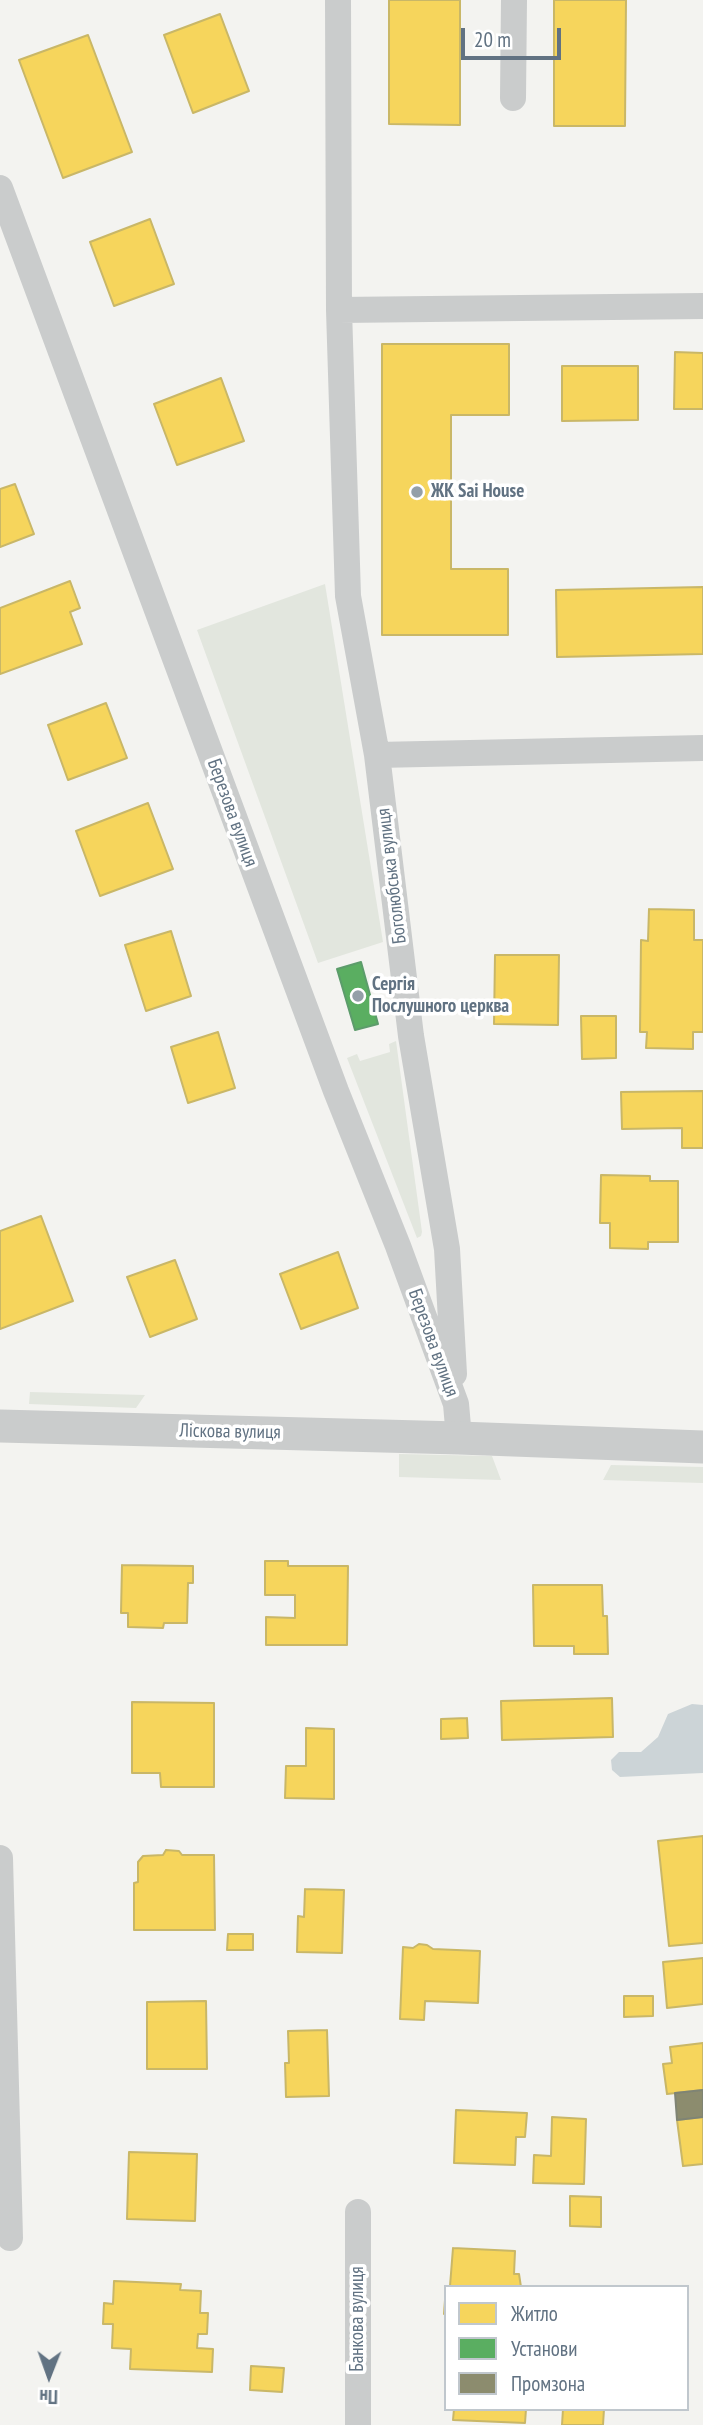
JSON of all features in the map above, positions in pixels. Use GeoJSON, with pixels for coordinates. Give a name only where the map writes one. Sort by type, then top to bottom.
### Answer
{"type":"FeatureCollection","features":[{"type":"Feature","properties":{"kind":"street","name":"Боголюбська вулиця"},"geometry":{"type":"LineString","coordinates":[[338,0],[339,310],[348,596],[377,755],[411,1036],[447,1249],[456,1404]]}},
{"type":"Feature","properties":{"kind":"street"},"geometry":{"type":"LineString","coordinates":[[513,98],[514,0]]}},
{"type":"Feature","properties":{"kind":"street","name":"Березова вулиця"},"geometry":{"type":"LineString","coordinates":[[0,188],[336,1091],[398,1246],[456,1404],[459,1438]]}},
{"type":"Feature","properties":{"kind":"street"},"geometry":{"type":"LineString","coordinates":[[339,310],[703,306]]}},
{"type":"Feature","properties":{"kind":"street"},"geometry":{"type":"LineString","coordinates":[[377,755],[703,748]]}},
{"type":"Feature","properties":{"kind":"street","name":"Ліскова вулиця"},"geometry":{"type":"LineString","coordinates":[[0,1426],[703,1447]]}},
{"type":"Feature","properties":{"kind":"street"},"geometry":{"type":"LineString","coordinates":[[0,1858],[10,2238]]}},
{"type":"Feature","properties":{"kind":"street","name":"Банкова вулиця"},"geometry":{"type":"LineString","coordinates":[[358,2212],[358,2425]]}},
{"type":"Feature","properties":{"kind":"shaded area"},"geometry":{"type":"Polygon","coordinates":[[[325,584],[383,942],[318,963],[197,630],[325,584]]]}},
{"type":"Feature","properties":{"kind":"shaded area"},"geometry":{"type":"Polygon","coordinates":[[[396,1041],[422,1232],[417,1238],[347,1058],[357,1054],[360,1061],[390,1052],[389,1044],[396,1041]]]}},
{"type":"Feature","properties":{"kind":"shaded area"},"geometry":{"type":"Polygon","coordinates":[[[30,1392],[145,1395],[136,1408],[29,1404],[30,1392]]]}},
{"type":"Feature","properties":{"kind":"shaded area"},"geometry":{"type":"Polygon","coordinates":[[[399,1454],[492,1456],[501,1480],[399,1477],[399,1454]]]}},
{"type":"Feature","properties":{"kind":"shaded area"},"geometry":{"type":"Polygon","coordinates":[[[611,1465],[703,1467],[703,1483],[603,1480],[611,1465]]]}},
{"type":"Feature","properties":{"kind":"shaded area"},"geometry":{"type":"Polygon","coordinates":[[[692,1704],[703,1705],[703,1773],[620,1777],[612,1770],[611,1760],[619,1752],[641,1752],[658,1737],[668,1714],[692,1704]]]}},
{"type":"Feature","properties":{"kind":"building: Житло"},"geometry":{"type":"Polygon","coordinates":[[[389,0],[460,0],[460,125],[389,124],[389,0]]]}},
{"type":"Feature","properties":{"kind":"building: Житло"},"geometry":{"type":"Polygon","coordinates":[[[554,0],[626,0],[625,126],[554,126],[554,0]]]}},
{"type":"Feature","properties":{"kind":"building: Житло"},"geometry":{"type":"Polygon","coordinates":[[[220,14],[249,91],[193,113],[164,35],[220,14]]]}},
{"type":"Feature","properties":{"kind":"building: Житло"},"geometry":{"type":"Polygon","coordinates":[[[88,35],[132,152],[63,178],[19,60],[88,35]]]}},
{"type":"Feature","properties":{"kind":"building: Житло"},"geometry":{"type":"Polygon","coordinates":[[[150,219],[174,284],[114,306],[90,242],[150,219]]]}},
{"type":"Feature","properties":{"kind":"building: Житло","name":"ЖК Sai House"},"geometry":{"type":"Polygon","coordinates":[[[382,344],[509,344],[509,415],[451,415],[451,569],[508,569],[508,635],[382,635],[382,344]]]}},
{"type":"Feature","properties":{"kind":"building: Житло"},"geometry":{"type":"Polygon","coordinates":[[[675,352],[703,353],[703,409],[674,409],[675,352]]]}},
{"type":"Feature","properties":{"kind":"building: Житло"},"geometry":{"type":"Polygon","coordinates":[[[562,366],[638,366],[638,420],[562,421],[562,366]]]}},
{"type":"Feature","properties":{"kind":"building: Житло"},"geometry":{"type":"Polygon","coordinates":[[[221,378],[244,441],[177,465],[154,404],[221,378]]]}},
{"type":"Feature","properties":{"kind":"building: Житло"},"geometry":{"type":"Polygon","coordinates":[[[15,484],[34,534],[0,547],[0,489],[15,484]]]}},
{"type":"Feature","properties":{"kind":"building: Житло"},"geometry":{"type":"Polygon","coordinates":[[[70,581],[80,608],[70,612],[82,644],[0,674],[0,608],[70,581]]]}},
{"type":"Feature","properties":{"kind":"building: Житло"},"geometry":{"type":"Polygon","coordinates":[[[703,587],[703,654],[557,657],[556,590],[703,587]]]}},
{"type":"Feature","properties":{"kind":"building: Житло"},"geometry":{"type":"Polygon","coordinates":[[[106,703],[127,758],[68,780],[48,725],[106,703]]]}},
{"type":"Feature","properties":{"kind":"building: Житло"},"geometry":{"type":"Polygon","coordinates":[[[148,803],[173,869],[100,896],[76,831],[148,803]]]}},
{"type":"Feature","properties":{"kind":"building: Житло"},"geometry":{"type":"Polygon","coordinates":[[[649,909],[694,910],[694,940],[703,940],[703,1032],[693,1032],[693,1049],[646,1048],[647,1032],[640,1032],[641,940],[648,941],[649,909]]]}},
{"type":"Feature","properties":{"kind":"building: Житло"},"geometry":{"type":"Polygon","coordinates":[[[171,931],[191,996],[146,1011],[125,945],[171,931]]]}},
{"type":"Feature","properties":{"kind":"building: Житло"},"geometry":{"type":"Polygon","coordinates":[[[495,955],[559,955],[558,1025],[494,1024],[495,955]]]}},
{"type":"Feature","properties":{"kind":"building: Житло"},"geometry":{"type":"Polygon","coordinates":[[[581,1016],[616,1016],[616,1058],[582,1059],[581,1016]]]}},
{"type":"Feature","properties":{"kind":"building: Житло"},"geometry":{"type":"Polygon","coordinates":[[[218,1032],[235,1088],[188,1103],[171,1047],[218,1032]]]}},
{"type":"Feature","properties":{"kind":"building: Житло"},"geometry":{"type":"Polygon","coordinates":[[[703,1091],[703,1148],[682,1148],[682,1128],[622,1129],[621,1092],[703,1091]]]}},
{"type":"Feature","properties":{"kind":"building: Житло"},"geometry":{"type":"Polygon","coordinates":[[[601,1175],[650,1176],[650,1181],[678,1181],[678,1242],[648,1242],[648,1249],[610,1248],[610,1223],[600,1223],[601,1175]]]}},
{"type":"Feature","properties":{"kind":"building: Житло"},"geometry":{"type":"Polygon","coordinates":[[[41,1216],[73,1301],[0,1329],[0,1231],[41,1216]]]}},
{"type":"Feature","properties":{"kind":"building: Житло"},"geometry":{"type":"Polygon","coordinates":[[[338,1252],[358,1308],[301,1329],[280,1274],[338,1252]]]}},
{"type":"Feature","properties":{"kind":"building: Житло"},"geometry":{"type":"Polygon","coordinates":[[[175,1260],[197,1319],[150,1337],[127,1277],[175,1260]]]}},
{"type":"Feature","properties":{"kind":"building: Житло"},"geometry":{"type":"Polygon","coordinates":[[[265,1561],[288,1561],[288,1566],[348,1566],[347,1645],[266,1645],[266,1617],[295,1618],[295,1595],[265,1595],[265,1561]]]}},
{"type":"Feature","properties":{"kind":"building: Житло"},"geometry":{"type":"Polygon","coordinates":[[[122,1565],[193,1566],[193,1583],[188,1583],[187,1623],[164,1623],[163,1628],[128,1627],[128,1613],[121,1613],[122,1565]]]}},
{"type":"Feature","properties":{"kind":"building: Житло"},"geometry":{"type":"Polygon","coordinates":[[[533,1585],[602,1585],[603,1616],[607,1616],[608,1654],[574,1654],[574,1646],[534,1646],[533,1585]]]}},
{"type":"Feature","properties":{"kind":"building: Житло"},"geometry":{"type":"Polygon","coordinates":[[[612,1698],[613,1737],[502,1740],[501,1701],[612,1698]]]}},
{"type":"Feature","properties":{"kind":"building: Житло"},"geometry":{"type":"Polygon","coordinates":[[[132,1702],[214,1703],[214,1787],[161,1787],[160,1773],[132,1773],[132,1702]]]}},
{"type":"Feature","properties":{"kind":"building: Житло"},"geometry":{"type":"Polygon","coordinates":[[[467,1718],[468,1738],[441,1739],[441,1719],[467,1718]]]}},
{"type":"Feature","properties":{"kind":"building: Житло"},"geometry":{"type":"Polygon","coordinates":[[[306,1728],[334,1729],[334,1799],[285,1798],[286,1766],[306,1766],[306,1728]]]}},
{"type":"Feature","properties":{"kind":"building: Житло"},"geometry":{"type":"Polygon","coordinates":[[[703,1836],[703,1943],[669,1946],[658,1841],[703,1836]]]}},
{"type":"Feature","properties":{"kind":"building: Житло"},"geometry":{"type":"Polygon","coordinates":[[[166,1850],[179,1851],[182,1855],[214,1855],[215,1930],[134,1930],[134,1883],[138,1882],[138,1862],[143,1856],[163,1855],[166,1850]]]}},
{"type":"Feature","properties":{"kind":"building: Житло"},"geometry":{"type":"Polygon","coordinates":[[[305,1889],[344,1890],[342,1953],[297,1952],[298,1916],[304,1917],[305,1889]]]}},
{"type":"Feature","properties":{"kind":"building: Житло"},"geometry":{"type":"Polygon","coordinates":[[[228,1934],[253,1934],[253,1950],[227,1950],[228,1934]]]}},
{"type":"Feature","properties":{"kind":"building: Житло"},"geometry":{"type":"Polygon","coordinates":[[[419,1944],[433,1949],[480,1951],[478,2003],[425,2001],[424,2020],[400,2019],[403,1947],[413,1948],[419,1944]]]}},
{"type":"Feature","properties":{"kind":"building: Житло"},"geometry":{"type":"Polygon","coordinates":[[[703,1958],[703,2004],[667,2008],[663,1962],[703,1958]]]}},
{"type":"Feature","properties":{"kind":"building: Житло"},"geometry":{"type":"Polygon","coordinates":[[[624,1996],[653,1996],[653,2016],[624,2017],[624,1996]]]}},
{"type":"Feature","properties":{"kind":"building: Житло"},"geometry":{"type":"Polygon","coordinates":[[[206,2001],[207,2069],[147,2069],[147,2002],[206,2001]]]}},
{"type":"Feature","properties":{"kind":"building: Житло"},"geometry":{"type":"Polygon","coordinates":[[[327,2030],[329,2096],[286,2097],[288,2031],[327,2030]]]}},
{"type":"Feature","properties":{"kind":"building: Житло"},"geometry":{"type":"Polygon","coordinates":[[[703,2043],[703,2090],[667,2094],[663,2064],[672,2063],[670,2047],[703,2043]]]}},
{"type":"Feature","properties":{"kind":"building: Житло"},"geometry":{"type":"Polygon","coordinates":[[[456,2110],[527,2113],[525,2137],[516,2137],[515,2165],[454,2163],[456,2110]]]}},
{"type":"Feature","properties":{"kind":"building: Житло"},"geometry":{"type":"Polygon","coordinates":[[[552,2117],[586,2119],[584,2184],[533,2183],[534,2155],[551,2156],[552,2117]]]}},
{"type":"Feature","properties":{"kind":"building: Житло"},"geometry":{"type":"Polygon","coordinates":[[[703,2117],[703,2164],[683,2166],[677,2120],[703,2117]]]}},
{"type":"Feature","properties":{"kind":"building: Житло"},"geometry":{"type":"Polygon","coordinates":[[[129,2152],[197,2154],[195,2221],[127,2219],[129,2152]]]}},
{"type":"Feature","properties":{"kind":"building: Житло"},"geometry":{"type":"Polygon","coordinates":[[[570,2196],[601,2197],[601,2227],[570,2226],[570,2196]]]}},
{"type":"Feature","properties":{"kind":"building: Житло"},"geometry":{"type":"Polygon","coordinates":[[[453,2248],[515,2251],[514,2274],[519,2274],[521,2285],[450,2285],[453,2248]]]}},
{"type":"Feature","properties":{"kind":"building: Житло"},"geometry":{"type":"Polygon","coordinates":[[[114,2281],[181,2284],[180,2290],[201,2291],[200,2313],[208,2313],[207,2334],[198,2334],[197,2348],[213,2349],[212,2372],[130,2369],[131,2349],[112,2348],[113,2324],[103,2324],[104,2303],[113,2304],[114,2281]]]}},
{"type":"Feature","properties":{"kind":"building: Житло"},"geometry":{"type":"Polygon","coordinates":[[[251,2366],[284,2368],[282,2392],[250,2390],[251,2366]]]}},
{"type":"Feature","properties":{"kind":"building: Житло"},"geometry":{"type":"Polygon","coordinates":[[[454,2411],[526,2411],[525,2423],[453,2420],[454,2411]]]}},
{"type":"Feature","properties":{"kind":"building: Житло"},"geometry":{"type":"Polygon","coordinates":[[[563,2411],[604,2411],[603,2425],[562,2425],[563,2411]]]}},
{"type":"Feature","properties":{"kind":"building: Установи","name":"Сергія Послушного церква"},"geometry":{"type":"Polygon","coordinates":[[[361,962],[378,1024],[355,1030],[337,969],[361,962]]]}},
{"type":"Feature","properties":{"kind":"building: Промзона"},"geometry":{"type":"Polygon","coordinates":[[[703,2090],[703,2117],[677,2120],[675,2093],[703,2090]]]}},
{"type":"Feature","properties":{"kind":"place","name":"ЖК Sai House"},"geometry":{"type":"Point","coordinates":[417,492]}},
{"type":"Feature","properties":{"kind":"place","name":"Сергія Послушного церква"},"geometry":{"type":"Point","coordinates":[358,996]}}]}
